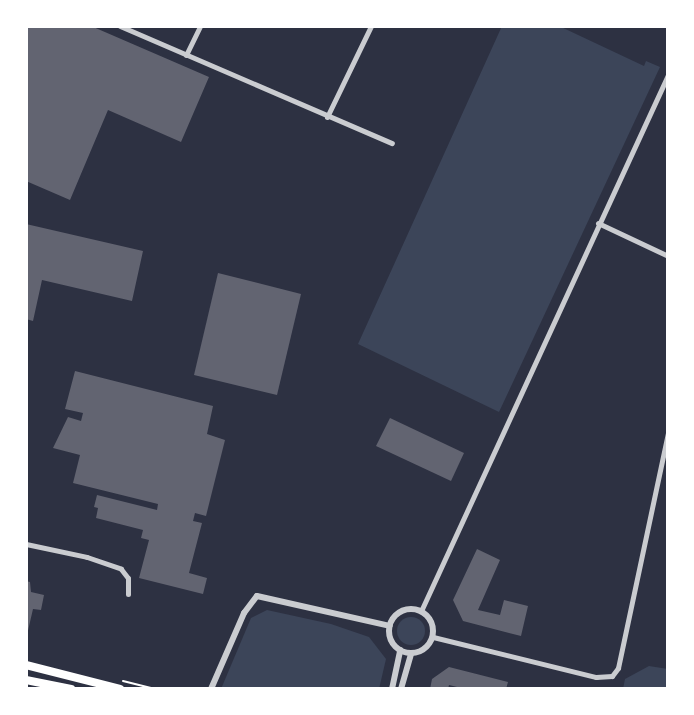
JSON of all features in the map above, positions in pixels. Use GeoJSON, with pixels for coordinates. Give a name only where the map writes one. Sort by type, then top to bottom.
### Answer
{"type":"FeatureCollection","features":[{"type":"Feature","properties":{"kind":"main road"},"geometry":{"type":"LineString","coordinates":[[26,665],[120,689]]}},
{"type":"Feature","properties":{"kind":"main road"},"geometry":{"type":"LineString","coordinates":[[26,680],[70,689]]}},
{"type":"Feature","properties":{"kind":"street"},"geometry":{"type":"LineString","coordinates":[[120,26],[327,117],[392,143]]}},
{"type":"Feature","properties":{"kind":"street"},"geometry":{"type":"LineString","coordinates":[[186,55],[200,26]]}},
{"type":"Feature","properties":{"kind":"street"},"geometry":{"type":"LineString","coordinates":[[327,117],[371,26]]}},
{"type":"Feature","properties":{"kind":"street"},"geometry":{"type":"LineString","coordinates":[[421,611],[598,223],[668,75]]}},
{"type":"Feature","properties":{"kind":"street"},"geometry":{"type":"LineString","coordinates":[[598,223],[668,256]]}},
{"type":"Feature","properties":{"kind":"street"},"geometry":{"type":"LineString","coordinates":[[433,637],[596,677],[612,676],[618,668],[668,433]]}},
{"type":"Feature","properties":{"kind":"street"},"geometry":{"type":"LineString","coordinates":[[26,544],[87,557],[121,569],[128,578],[128,594]]}},
{"type":"Feature","properties":{"kind":"street"},"geometry":{"type":"LineString","coordinates":[[210,689],[244,613],[257,596],[390,626]]}},
{"type":"Feature","properties":{"kind":"street"},"geometry":{"type":"LineString","coordinates":[[402,611],[421,611],[432,625],[433,637],[427,647],[411,654],[400,650],[391,640],[390,626],[402,611]]}},
{"type":"Feature","properties":{"kind":"street"},"geometry":{"type":"LineString","coordinates":[[392,689],[400,650]]}},
{"type":"Feature","properties":{"kind":"street"},"geometry":{"type":"LineString","coordinates":[[401,689],[411,654]]}},
{"type":"Feature","properties":{"kind":"shaded area"},"geometry":{"type":"Polygon","coordinates":[[[502,26],[559,26],[644,66],[646,61],[660,67],[499,412],[358,344],[502,26]]]}},
{"type":"Feature","properties":{"kind":"shaded area"},"geometry":{"type":"Polygon","coordinates":[[[267,610],[331,624],[369,637],[386,659],[379,689],[221,689],[251,618],[267,610]]]}},
{"type":"Feature","properties":{"kind":"shaded area"},"geometry":{"type":"Polygon","coordinates":[[[411,617],[421,621],[425,631],[421,641],[411,645],[401,641],[397,631],[401,621],[411,617]]]}},
{"type":"Feature","properties":{"kind":"shaded area"},"geometry":{"type":"Polygon","coordinates":[[[649,666],[668,669],[668,689],[623,689],[625,679],[649,666]]]}},
{"type":"Feature","properties":{"kind":"building"},"geometry":{"type":"Polygon","coordinates":[[[26,26],[91,26],[209,77],[181,142],[108,110],[70,200],[26,181],[26,26]]]}},
{"type":"Feature","properties":{"kind":"building"},"geometry":{"type":"Polygon","coordinates":[[[26,224],[143,251],[132,301],[42,280],[33,321],[26,319],[26,224]]]}},
{"type":"Feature","properties":{"kind":"building"},"geometry":{"type":"Polygon","coordinates":[[[218,273],[301,294],[277,395],[194,375],[218,273]]]}},
{"type":"Feature","properties":{"kind":"building"},"geometry":{"type":"Polygon","coordinates":[[[75,371],[213,406],[207,434],[225,440],[206,516],[195,513],[193,521],[202,523],[189,573],[207,578],[203,594],[139,578],[149,540],[141,538],[143,530],[96,518],[98,508],[94,507],[97,495],[157,510],[158,504],[73,483],[80,455],[53,448],[68,417],[81,421],[83,413],[65,409],[75,371]]]}},
{"type":"Feature","properties":{"kind":"building"},"geometry":{"type":"Polygon","coordinates":[[[390,418],[464,453],[451,481],[376,446],[390,418]]]}},
{"type":"Feature","properties":{"kind":"building"},"geometry":{"type":"Polygon","coordinates":[[[477,549],[500,560],[478,610],[500,615],[504,600],[528,606],[521,636],[463,621],[453,600],[477,549]]]}},
{"type":"Feature","properties":{"kind":"building"},"geometry":{"type":"Polygon","coordinates":[[[26,581],[30,582],[31,592],[44,595],[41,610],[33,609],[27,635],[26,581]]]}},
{"type":"Feature","properties":{"kind":"building"},"geometry":{"type":"Polygon","coordinates":[[[449,667],[508,682],[506,689],[465,689],[449,685],[448,689],[430,689],[432,679],[449,667]]]}}]}
